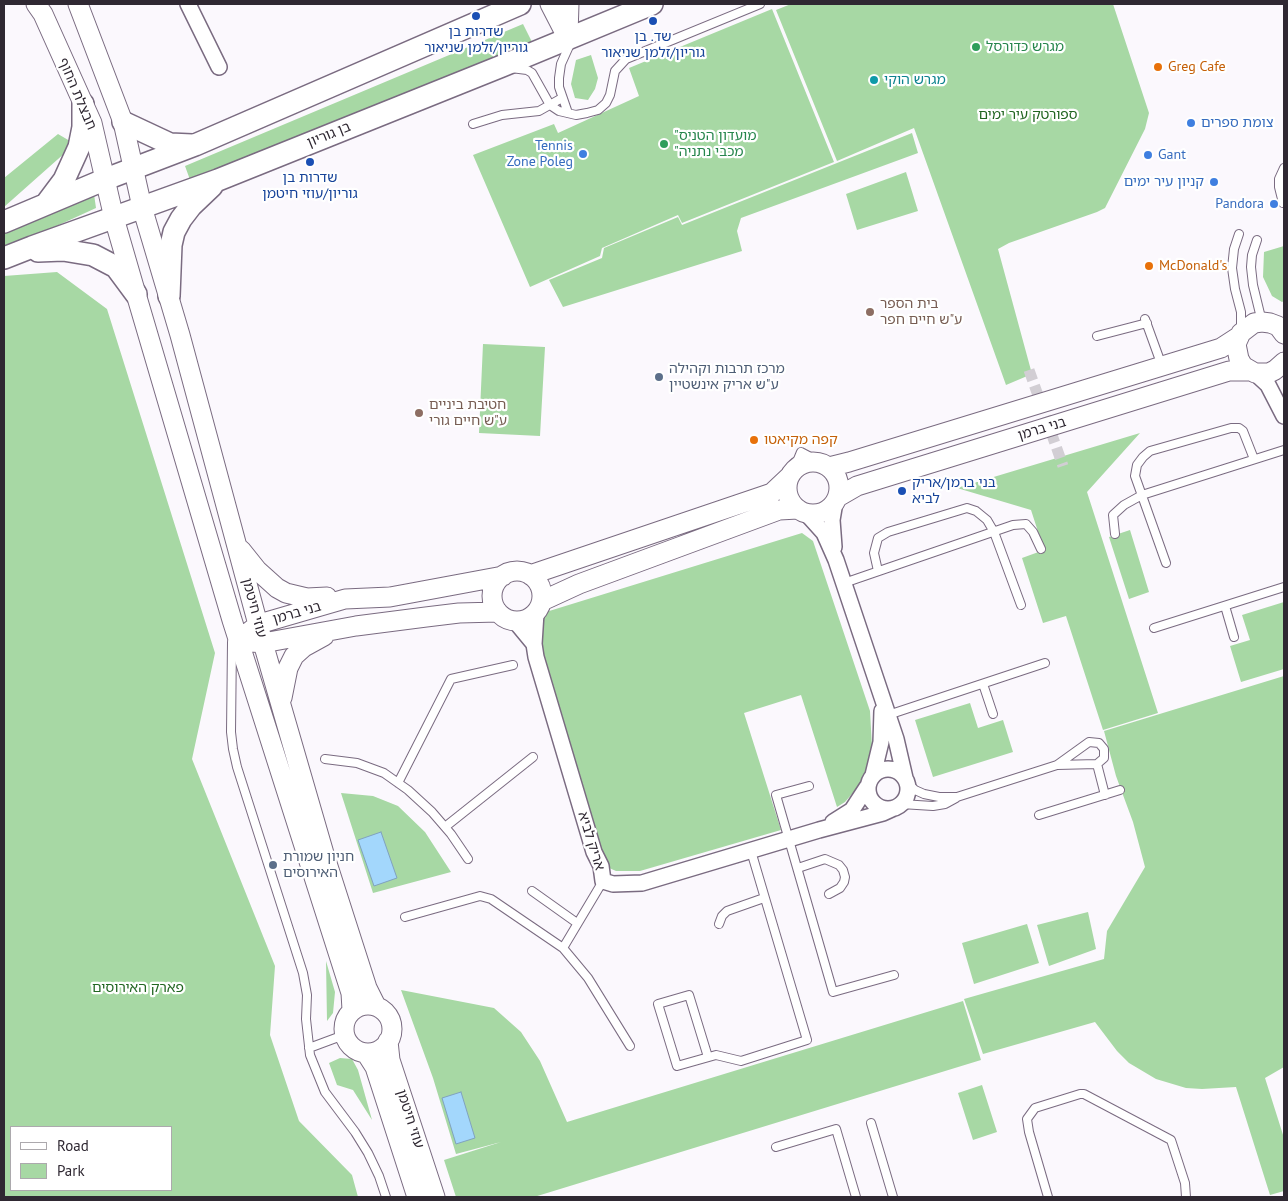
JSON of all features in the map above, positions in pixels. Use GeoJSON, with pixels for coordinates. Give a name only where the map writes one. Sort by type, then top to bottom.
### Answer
{"type":"FeatureCollection","features":[{"type":"Feature","properties":{"kind":"main road"},"geometry":{"type":"LineString","coordinates":[[4,222],[106,179],[195,145],[517,4]]}},
{"type":"Feature","properties":{"kind":"main road","name":"בן גוריון"},"geometry":{"type":"LineString","coordinates":[[12,255],[218,180],[652,4]]}},
{"type":"Feature","properties":{"kind":"main road"},"geometry":{"type":"LineString","coordinates":[[45,205],[64,180],[79,146],[83,127],[83,104]]}},
{"type":"Feature","properties":{"kind":"main road"},"geometry":{"type":"LineString","coordinates":[[123,122],[170,144],[195,145]]}},
{"type":"Feature","properties":{"kind":"main road"},"geometry":{"type":"LineString","coordinates":[[169,296],[171,245],[174,232],[191,206],[218,180]]}},
{"type":"Feature","properties":{"kind":"main road"},"geometry":{"type":"LineString","coordinates":[[12,255],[63,250],[93,255],[116,267],[136,294]]}},
{"type":"Feature","properties":{"kind":"street","name":"חבצלת החוף"},"geometry":{"type":"LineString","coordinates":[[36,4],[43,14],[92,124],[114,218]]}},
{"type":"Feature","properties":{"kind":"street"},"geometry":{"type":"LineString","coordinates":[[78,4],[123,122],[142,207]]}},
{"type":"Feature","properties":{"kind":"street"},"geometry":{"type":"LineString","coordinates":[[188,4],[219,68]]}},
{"type":"Feature","properties":{"kind":"street"},"geometry":{"type":"LineString","coordinates":[[550,4],[573,37]]}},
{"type":"Feature","properties":{"kind":"street"},"geometry":{"type":"LineString","coordinates":[[569,4],[573,37]]}},
{"type":"Feature","properties":{"kind":"street","name":"עוזי חיטמן"},"geometry":{"type":"LineString","coordinates":[[142,207],[169,296],[263,643],[325,857],[367,988],[376,1006]]}},
{"type":"Feature","properties":{"kind":"street","name":"עוזי חיטמן"},"geometry":{"type":"LineString","coordinates":[[114,218],[238,641],[351,993],[352,1010]]}},
{"type":"Feature","properties":{"kind":"street","name":"בני ברמן"},"geometry":{"type":"LineString","coordinates":[[824,465],[849,462],[1221,348],[1254,323],[1277,327]]}},
{"type":"Feature","properties":{"kind":"street"},"geometry":{"type":"LineString","coordinates":[[1239,334],[1236,344],[1239,359],[1268,385],[1284,416]]}},
{"type":"Feature","properties":{"kind":"street"},"geometry":{"type":"LineString","coordinates":[[1283,364],[1278,379],[1284,405]]}},
{"type":"Feature","properties":{"kind":"street","name":"בני ברמן"},"geometry":{"type":"LineString","coordinates":[[836,500],[858,486],[1229,371],[1269,373],[1283,364]]}},
{"type":"Feature","properties":{"kind":"street"},"geometry":{"type":"LineString","coordinates":[[530,575],[772,493],[802,464],[810,462],[824,465],[835,473],[839,482],[836,500],[830,509],[821,513],[778,510],[579,584],[539,607],[526,620],[509,620],[498,612],[493,603],[494,587],[503,576],[511,572],[520,571],[530,575],[540,585],[542,593],[539,607]]}},
{"type":"Feature","properties":{"kind":"street"},"geometry":{"type":"LineString","coordinates":[[792,473],[787,486],[787,494],[791,503],[802,511]]}},
{"type":"Feature","properties":{"kind":"street","name":"אריק לביא"},"geometry":{"type":"LineString","coordinates":[[836,500],[832,520],[836,560]]}},
{"type":"Feature","properties":{"kind":"street","name":"אריק לביא"},"geometry":{"type":"LineString","coordinates":[[802,511],[824,533],[836,560],[880,692],[885,716],[896,739],[905,780]]}},
{"type":"Feature","properties":{"kind":"street"},"geometry":{"type":"LineString","coordinates":[[237,545],[257,570],[277,588],[286,593],[307,598],[318,596],[373,598]]}},
{"type":"Feature","properties":{"kind":"street","name":"בני ברמן"},"geometry":{"type":"LineString","coordinates":[[238,641],[259,624],[345,599],[390,596],[503,576]]}},
{"type":"Feature","properties":{"kind":"street","name":"אריק לביא"},"geometry":{"type":"LineString","coordinates":[[534,644],[539,607]]}},
{"type":"Feature","properties":{"kind":"street","name":"בני ברמן"},"geometry":{"type":"LineString","coordinates":[[238,641],[263,643],[337,629],[459,613],[498,612]]}},
{"type":"Feature","properties":{"kind":"street","name":"אריק לביא"},"geometry":{"type":"LineString","coordinates":[[515,621],[534,644],[594,852],[601,866],[603,880],[619,884],[642,883],[819,830],[883,813],[898,806]]}},
{"type":"Feature","properties":{"kind":"street"},"geometry":{"type":"LineString","coordinates":[[281,704],[288,668],[294,656],[304,647],[337,629]]}},
{"type":"Feature","properties":{"kind":"street","name":"אריק לביא"},"geometry":{"type":"LineString","coordinates":[[819,830],[852,810],[870,781],[881,742],[885,716]]}},
{"type":"Feature","properties":{"kind":"street"},"geometry":{"type":"LineString","coordinates":[[890,769],[901,774],[905,780],[907,794],[898,806],[881,808],[875,805],[868,794],[870,781],[878,771],[890,769]]}},
{"type":"Feature","properties":{"kind":"street"},"geometry":{"type":"LineString","coordinates":[[367,1004],[376,1006],[384,1010],[389,1016],[392,1024],[391,1037],[380,1050],[366,1053],[358,1051],[350,1046],[344,1035],[343,1025],[346,1017],[359,1006],[367,1004]]}},
{"type":"Feature","properties":{"kind":"street","name":"עוזי חיטמן"},"geometry":{"type":"LineString","coordinates":[[388,1041],[390,1060],[435,1197]]}},
{"type":"Feature","properties":{"kind":"street","name":"עוזי חיטמן"},"geometry":{"type":"LineString","coordinates":[[366,1053],[375,1067],[417,1197]]}},
{"type":"Feature","properties":{"kind":"lane"},"geometry":{"type":"LineString","coordinates":[[502,66],[527,70],[532,73],[550,105],[559,111],[576,115],[588,113],[598,110],[606,103],[610,95],[615,70],[626,59],[760,4]]}},
{"type":"Feature","properties":{"kind":"lane"},"geometry":{"type":"LineString","coordinates":[[568,113],[559,87],[560,64],[573,37]]}},
{"type":"Feature","properties":{"kind":"lane"},"geometry":{"type":"LineString","coordinates":[[473,124],[502,116],[539,111],[562,98]]}},
{"type":"Feature","properties":{"kind":"lane"},"geometry":{"type":"LineString","coordinates":[[1283,203],[1279,179],[1284,168]]}},
{"type":"Feature","properties":{"kind":"lane"},"geometry":{"type":"LineString","coordinates":[[1239,234],[1234,249],[1232,268],[1242,318],[1239,334]]}},
{"type":"Feature","properties":{"kind":"lane"},"geometry":{"type":"LineString","coordinates":[[1257,240],[1252,255],[1253,285],[1277,327]]}},
{"type":"Feature","properties":{"kind":"lane"},"geometry":{"type":"LineString","coordinates":[[1097,336],[1146,321],[1162,366]]}},
{"type":"Feature","properties":{"kind":"lane"},"geometry":{"type":"LineString","coordinates":[[1166,563],[1135,476],[1137,465],[1150,451],[1231,428],[1239,428],[1244,431],[1254,459]]}},
{"type":"Feature","properties":{"kind":"lane"},"geometry":{"type":"LineString","coordinates":[[1115,534],[1113,515],[1124,504],[1142,495],[1284,450]]}},
{"type":"Feature","properties":{"kind":"lane"},"geometry":{"type":"LineString","coordinates":[[878,571],[874,553],[878,538],[888,532],[966,508],[976,511],[987,520],[994,532],[1021,605]]}},
{"type":"Feature","properties":{"kind":"lane"},"geometry":{"type":"LineString","coordinates":[[844,583],[1013,526],[1026,524],[1033,532],[1041,549]]}},
{"type":"Feature","properties":{"kind":"lane"},"geometry":{"type":"LineString","coordinates":[[1154,628],[1284,587]]}},
{"type":"Feature","properties":{"kind":"lane"},"geometry":{"type":"LineString","coordinates":[[1225,606],[1234,637]]}},
{"type":"Feature","properties":{"kind":"lane"},"geometry":{"type":"LineString","coordinates":[[232,620],[233,681],[231,732],[233,749],[237,767],[303,973],[307,995],[306,1019],[309,1048],[325,1092],[368,1153],[386,1197]]}},
{"type":"Feature","properties":{"kind":"lane"},"geometry":{"type":"LineString","coordinates":[[885,716],[1045,663]]}},
{"type":"Feature","properties":{"kind":"lane"},"geometry":{"type":"LineString","coordinates":[[398,783],[451,679],[513,664]]}},
{"type":"Feature","properties":{"kind":"lane"},"geometry":{"type":"LineString","coordinates":[[983,684],[993,714]]}},
{"type":"Feature","properties":{"kind":"lane"},"geometry":{"type":"LineString","coordinates":[[898,806],[939,806],[957,797],[1057,765],[1084,745],[1094,741],[1102,745],[1104,753],[1101,761],[1097,764],[1057,765]]}},
{"type":"Feature","properties":{"kind":"lane"},"geometry":{"type":"LineString","coordinates":[[445,827],[534,757]]}},
{"type":"Feature","properties":{"kind":"lane"},"geometry":{"type":"LineString","coordinates":[[325,759],[357,763],[384,774],[398,783],[432,812],[468,859]]}},
{"type":"Feature","properties":{"kind":"lane"},"geometry":{"type":"LineString","coordinates":[[1097,764],[1105,794]]}},
{"type":"Feature","properties":{"kind":"lane"},"geometry":{"type":"LineString","coordinates":[[905,780],[915,790],[924,794],[939,797],[957,797]]}},
{"type":"Feature","properties":{"kind":"lane"},"geometry":{"type":"LineString","coordinates":[[808,786],[776,795],[833,992],[894,975]]}},
{"type":"Feature","properties":{"kind":"lane"},"geometry":{"type":"LineString","coordinates":[[1040,815],[1120,790]]}},
{"type":"Feature","properties":{"kind":"lane"},"geometry":{"type":"LineString","coordinates":[[708,1057],[689,995],[658,1004],[677,1066],[716,1055],[741,1061],[807,1040],[751,851]]}},
{"type":"Feature","properties":{"kind":"lane"},"geometry":{"type":"LineString","coordinates":[[798,868],[825,859],[839,865],[843,870],[844,882],[840,888],[828,894]]}},
{"type":"Feature","properties":{"kind":"lane"},"geometry":{"type":"LineString","coordinates":[[563,948],[603,880]]}},
{"type":"Feature","properties":{"kind":"lane"},"geometry":{"type":"LineString","coordinates":[[532,891],[577,923]]}},
{"type":"Feature","properties":{"kind":"lane"},"geometry":{"type":"LineString","coordinates":[[405,917],[480,896],[492,899],[563,948],[588,978],[630,1046]]}},
{"type":"Feature","properties":{"kind":"lane"},"geometry":{"type":"LineString","coordinates":[[719,924],[722,916],[728,911],[764,898]]}},
{"type":"Feature","properties":{"kind":"lane"},"geometry":{"type":"LineString","coordinates":[[309,1048],[344,1035]]}},
{"type":"Feature","properties":{"kind":"lane"},"geometry":{"type":"LineString","coordinates":[[1048,1197],[1028,1132],[1027,1119],[1035,1108],[1084,1094],[1171,1140],[1185,1183],[1186,1197]]}},
{"type":"Feature","properties":{"kind":"lane"},"geometry":{"type":"LineString","coordinates":[[871,1123],[893,1197]]}},
{"type":"Feature","properties":{"kind":"lane"},"geometry":{"type":"LineString","coordinates":[[776,1147],[836,1130],[856,1197]]}},
{"type":"Feature","properties":{"kind":"green space","name":"ספורטק עיר ימים"},"geometry":{"type":"Polygon","coordinates":[[[791,4],[1113,4],[1149,113],[1145,129],[1105,208],[1009,243],[998,249],[1032,374],[1006,385],[914,128],[837,161],[776,10],[791,4]]]}},
{"type":"Feature","properties":{"kind":"green space","name":"\"מועדון הטניס \"מכבי נתניה"},"geometry":{"type":"Polygon","coordinates":[[[772,9],[834,162],[682,223],[678,215],[602,248],[600,256],[530,287],[473,155],[554,124],[558,133],[639,96],[629,68],[772,9]]]}},
{"type":"Feature","properties":{"kind":"green space"},"geometry":{"type":"Polygon","coordinates":[[[523,24],[533,44],[193,188],[185,166],[523,24]]]}},
{"type":"Feature","properties":{"kind":"green space"},"geometry":{"type":"Polygon","coordinates":[[[591,55],[598,78],[595,89],[588,100],[575,98],[571,84],[576,60],[591,55]]]}},
{"type":"Feature","properties":{"kind":"green space"},"geometry":{"type":"Polygon","coordinates":[[[912,133],[918,153],[741,218],[737,231],[742,251],[563,307],[549,280],[602,258],[604,248],[678,217],[682,225],[912,133]]]}},
{"type":"Feature","properties":{"kind":"green space"},"geometry":{"type":"Polygon","coordinates":[[[58,134],[75,144],[4,207],[4,178],[58,134]]]}},
{"type":"Feature","properties":{"kind":"green space"},"geometry":{"type":"Polygon","coordinates":[[[906,172],[918,211],[857,230],[846,194],[906,172]]]}},
{"type":"Feature","properties":{"kind":"green space"},"geometry":{"type":"Polygon","coordinates":[[[94,194],[96,208],[4,250],[4,232],[94,194]]]}},
{"type":"Feature","properties":{"kind":"green space"},"geometry":{"type":"Polygon","coordinates":[[[1284,246],[1284,301],[1282,302],[1272,296],[1263,277],[1264,252],[1284,246]]]}},
{"type":"Feature","properties":{"kind":"green space","name":"פארק האירוסים"},"geometry":{"type":"Polygon","coordinates":[[[57,272],[107,309],[215,653],[192,759],[275,966],[270,1035],[299,1121],[352,1175],[358,1197],[4,1197],[4,276],[57,272]]]}},
{"type":"Feature","properties":{"kind":"green space"},"geometry":{"type":"Polygon","coordinates":[[[483,344],[545,347],[540,436],[479,433],[483,344]]]}},
{"type":"Feature","properties":{"kind":"green space"},"geometry":{"type":"Polygon","coordinates":[[[1140,433],[1087,492],[1158,713],[1103,730],[1066,616],[1043,623],[1022,558],[1044,550],[1031,510],[957,488],[1140,433]]]}},
{"type":"Feature","properties":{"kind":"green space"},"geometry":{"type":"Polygon","coordinates":[[[1130,530],[1149,592],[1129,599],[1109,537],[1130,530]]]}},
{"type":"Feature","properties":{"kind":"green space"},"geometry":{"type":"Polygon","coordinates":[[[802,533],[813,541],[870,711],[872,747],[863,781],[845,802],[837,807],[801,695],[744,713],[781,830],[640,871],[616,871],[600,864],[591,849],[533,616],[802,533]]]}},
{"type":"Feature","properties":{"kind":"green space"},"geometry":{"type":"Polygon","coordinates":[[[1284,602],[1284,669],[1241,682],[1230,646],[1250,640],[1242,615],[1284,602]]]}},
{"type":"Feature","properties":{"kind":"green space"},"geometry":{"type":"Polygon","coordinates":[[[1284,676],[1284,1067],[1265,1078],[1284,1138],[1284,1191],[1270,1195],[1236,1087],[1186,1088],[1156,1079],[1129,1063],[1117,1051],[1095,1022],[983,1054],[964,999],[1104,959],[1107,931],[1145,867],[1104,731],[1284,676]]]}},
{"type":"Feature","properties":{"kind":"green space"},"geometry":{"type":"Polygon","coordinates":[[[970,703],[978,728],[1003,720],[1013,752],[933,777],[915,720],[970,703]]]}},
{"type":"Feature","properties":{"kind":"green space"},"geometry":{"type":"Polygon","coordinates":[[[341,793],[373,796],[398,806],[425,832],[451,872],[373,893],[341,793]]]}},
{"type":"Feature","properties":{"kind":"green space"},"geometry":{"type":"Polygon","coordinates":[[[1088,912],[1096,949],[1049,966],[1037,925],[1088,912]]]}},
{"type":"Feature","properties":{"kind":"green space"},"geometry":{"type":"Polygon","coordinates":[[[1027,924],[1039,963],[974,984],[962,943],[1027,924]]]}},
{"type":"Feature","properties":{"kind":"green space"},"geometry":{"type":"Polygon","coordinates":[[[326,961],[335,992],[333,1013],[327,1021],[326,961]]]}},
{"type":"Feature","properties":{"kind":"green space"},"geometry":{"type":"Polygon","coordinates":[[[401,990],[494,1008],[521,1032],[540,1061],[567,1122],[963,1001],[981,1060],[534,1197],[456,1197],[444,1160],[501,1142],[456,1154],[433,1078],[401,990]]]}},
{"type":"Feature","properties":{"kind":"green space"},"geometry":{"type":"Polygon","coordinates":[[[340,1058],[352,1059],[358,1070],[372,1120],[353,1090],[337,1085],[329,1063],[340,1058]]]}},
{"type":"Feature","properties":{"kind":"green space"},"geometry":{"type":"Polygon","coordinates":[[[982,1085],[997,1132],[973,1140],[958,1093],[982,1085]]]}},
{"type":"Feature","properties":{"kind":"water"},"geometry":{"type":"Polygon","coordinates":[[[381,832],[397,878],[374,886],[358,840],[381,832]]]}},
{"type":"Feature","properties":{"kind":"water"},"geometry":{"type":"Polygon","coordinates":[[[461,1092],[475,1138],[456,1144],[442,1098],[461,1092]]]}},
{"type":"Feature","properties":{"kind":"tunnel"},"geometry":{"type":"LineString","coordinates":[[1029,370],[1063,466]]}},
{"type":"Feature","properties":{"kind":"place","name":"שדרות בן גוריון/זלמן שניאור"},"geometry":{"type":"Point","coordinates":[476,16]}},
{"type":"Feature","properties":{"kind":"place","name":"שד. בן גוריון/זלמן שניאור"},"geometry":{"type":"Point","coordinates":[653,21]}},
{"type":"Feature","properties":{"kind":"place","name":"מגרש כדורסל"},"geometry":{"type":"Point","coordinates":[976,47]}},
{"type":"Feature","properties":{"kind":"place","name":"Greg Cafe"},"geometry":{"type":"Point","coordinates":[1158,67]}},
{"type":"Feature","properties":{"kind":"place","name":"מגרש הוקי"},"geometry":{"type":"Point","coordinates":[874,80]}},
{"type":"Feature","properties":{"kind":"place","name":"צומת ספרים"},"geometry":{"type":"Point","coordinates":[1191,123]}},
{"type":"Feature","properties":{"kind":"place","name":"\"מועדון הטניס \"מכבי נתניה"},"geometry":{"type":"Point","coordinates":[664,144]}},
{"type":"Feature","properties":{"kind":"place","name":"Tennis Zone Poleg"},"geometry":{"type":"Point","coordinates":[583,154]}},
{"type":"Feature","properties":{"kind":"place","name":"Gant"},"geometry":{"type":"Point","coordinates":[1148,155]}},
{"type":"Feature","properties":{"kind":"place","name":"שדרות בן גוריון/עוזי חיטמן"},"geometry":{"type":"Point","coordinates":[310,162]}},
{"type":"Feature","properties":{"kind":"place","name":"קניון עיר ימים"},"geometry":{"type":"Point","coordinates":[1214,182]}},
{"type":"Feature","properties":{"kind":"place","name":"Pandora"},"geometry":{"type":"Point","coordinates":[1274,204]}},
{"type":"Feature","properties":{"kind":"place","name":"McDonald's"},"geometry":{"type":"Point","coordinates":[1149,266]}},
{"type":"Feature","properties":{"kind":"place","name":"בית הספר ע\"ש חיים חפר"},"geometry":{"type":"Point","coordinates":[870,312]}},
{"type":"Feature","properties":{"kind":"place","name":"מרכז תרבות וקהילה ע\"ש אריק אינשטיין"},"geometry":{"type":"Point","coordinates":[659,377]}},
{"type":"Feature","properties":{"kind":"place","name":"חטיבת ביניים ע\"ש חיים גורי"},"geometry":{"type":"Point","coordinates":[419,413]}},
{"type":"Feature","properties":{"kind":"place","name":"קפה מקיאטו"},"geometry":{"type":"Point","coordinates":[754,440]}},
{"type":"Feature","properties":{"kind":"place","name":"בני ברמן/אריק לביא"},"geometry":{"type":"Point","coordinates":[902,491]}},
{"type":"Feature","properties":{"kind":"place","name":"חניון שמורת האירוסים"},"geometry":{"type":"Point","coordinates":[273,865]}}]}
